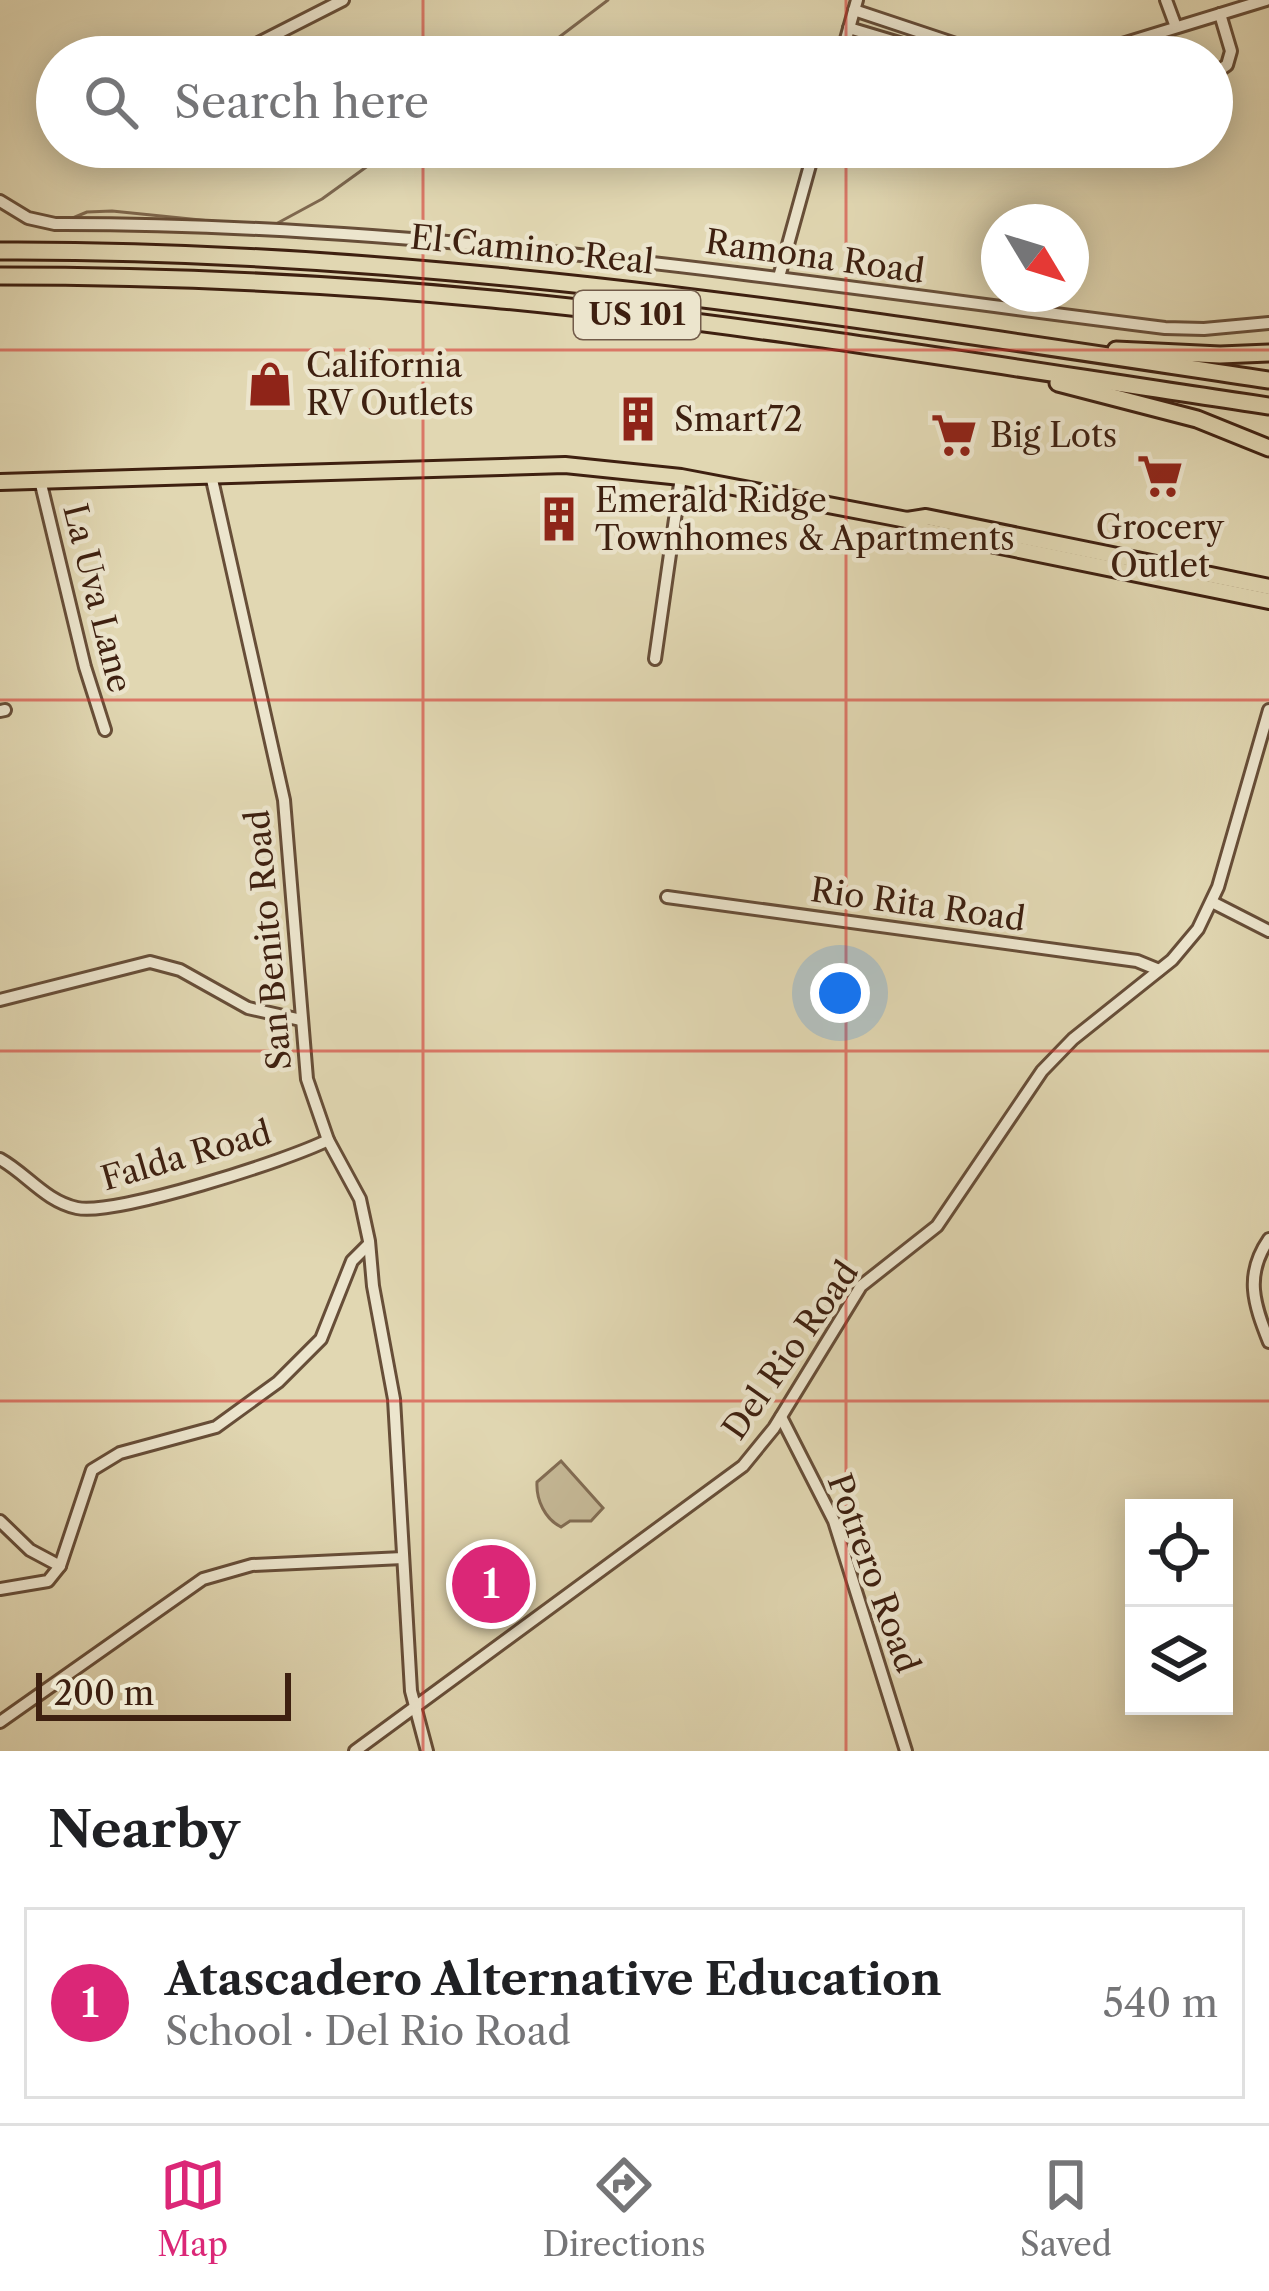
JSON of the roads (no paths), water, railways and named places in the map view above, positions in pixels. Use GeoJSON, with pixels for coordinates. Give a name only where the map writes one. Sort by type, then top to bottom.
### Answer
{"type":"FeatureCollection","features":[{"type":"Feature","properties":{"kind":"highway","name":"El Camino Real"},"geometry":{"type":"LineString","coordinates":[[0,251],[209,254],[491,273],[764,305],[1269,380]]}},
{"type":"Feature","properties":{"kind":"highway","name":"El Camino Real"},"geometry":{"type":"LineString","coordinates":[[0,277],[209,280],[411,292],[628,314],[1269,406]]}},
{"type":"Feature","properties":{"kind":"highway"},"geometry":{"type":"LineString","coordinates":[[1079,352],[1269,353]]}},
{"type":"Feature","properties":{"kind":"highway"},"geometry":{"type":"LineString","coordinates":[[992,365],[1197,419],[1269,448]]}},
{"type":"Feature","properties":{"kind":"main road"},"geometry":{"type":"LineString","coordinates":[[0,482],[565,465],[681,477],[907,520],[926,518],[1269,587]]}},
{"type":"Feature","properties":{"kind":"main road"},"geometry":{"type":"LineString","coordinates":[[907,520],[922,530],[1269,601]]}},
{"type":"Feature","properties":{"kind":"street"},"geometry":{"type":"LineString","coordinates":[[272,36],[343,0]]}},
{"type":"Feature","properties":{"kind":"street"},"geometry":{"type":"LineString","coordinates":[[1166,0],[1176,27]]}},
{"type":"Feature","properties":{"kind":"street"},"geometry":{"type":"LineString","coordinates":[[1147,36],[1266,0]]}},
{"type":"Feature","properties":{"kind":"street"},"geometry":{"type":"LineString","coordinates":[[847,36],[856,5],[939,36]]}},
{"type":"Feature","properties":{"kind":"street"},"geometry":{"type":"LineString","coordinates":[[1220,14],[1227,36]]}},
{"type":"Feature","properties":{"kind":"street"},"geometry":{"type":"LineString","coordinates":[[849,28],[876,36]]}},
{"type":"Feature","properties":{"kind":"street"},"geometry":{"type":"LineString","coordinates":[[779,277],[809,168]]}},
{"type":"Feature","properties":{"kind":"street","name":"Ramona Road"},"geometry":{"type":"LineString","coordinates":[[0,201],[16,213],[55,224],[376,235],[552,250],[1165,328],[1269,322]]}},
{"type":"Feature","properties":{"kind":"street","name":"San Benito Road"},"geometry":{"type":"LineString","coordinates":[[211,475],[284,800],[307,1078],[328,1140],[360,1199],[369,1241],[394,1399],[414,1708],[427,1751]]}},
{"type":"Feature","properties":{"kind":"street"},"geometry":{"type":"LineString","coordinates":[[655,658],[681,477]]}},
{"type":"Feature","properties":{"kind":"street","name":"La Uva Lane"},"geometry":{"type":"LineString","coordinates":[[40,480],[105,730]]}},
{"type":"Feature","properties":{"kind":"street","name":"Del Rio Road"},"geometry":{"type":"LineString","coordinates":[[355,1751],[724,1483],[753,1455],[861,1286],[937,1226],[1042,1071],[1190,940],[1212,902],[1269,710]]}},
{"type":"Feature","properties":{"kind":"street","name":"Rio Rita Road"},"geometry":{"type":"LineString","coordinates":[[667,897],[1137,961],[1160,970]]}},
{"type":"Feature","properties":{"kind":"street"},"geometry":{"type":"LineString","coordinates":[[1212,902],[1269,931]]}},
{"type":"Feature","properties":{"kind":"street"},"geometry":{"type":"LineString","coordinates":[[0,1000],[150,962],[179,970],[248,1008],[301,1020]]}},
{"type":"Feature","properties":{"kind":"street","name":"Falda Road"},"geometry":{"type":"LineString","coordinates":[[0,1159],[53,1198],[93,1210],[166,1195],[328,1140]]}},
{"type":"Feature","properties":{"kind":"street"},"geometry":{"type":"LineString","coordinates":[[1269,1239],[1252,1279],[1257,1313],[1269,1342]]}},
{"type":"Feature","properties":{"kind":"street"},"geometry":{"type":"LineString","coordinates":[[0,1589],[48,1581],[61,1566],[92,1470],[120,1453],[216,1427],[278,1382],[321,1339],[352,1261],[369,1241]]}},
{"type":"Feature","properties":{"kind":"street","name":"Potrero Road"},"geometry":{"type":"LineString","coordinates":[[781,1417],[834,1521],[906,1751]]}},
{"type":"Feature","properties":{"kind":"street"},"geometry":{"type":"LineString","coordinates":[[0,1521],[30,1550],[61,1566]]}},
{"type":"Feature","properties":{"kind":"street"},"geometry":{"type":"LineString","coordinates":[[0,1722],[203,1579],[252,1565],[403,1558]]}},
{"type":"Feature","properties":{"kind":"waterway"},"geometry":{"type":"LineString","coordinates":[[561,36],[608,0]]}},
{"type":"Feature","properties":{"kind":"waterway"},"geometry":{"type":"LineString","coordinates":[[274,225],[365,168]]}},
{"type":"Feature","properties":{"kind":"waterway"},"geometry":{"type":"LineString","coordinates":[[68,220],[87,212],[112,211],[230,223]]}},
{"type":"Feature","properties":{"kind":"place","name":"California RV Outlets"},"geometry":{"type":"Point","coordinates":[270,384]}},
{"type":"Feature","properties":{"kind":"place","name":"Smart72"},"geometry":{"type":"Point","coordinates":[638,419]}},
{"type":"Feature","properties":{"kind":"place","name":"Big Lots"},"geometry":{"type":"Point","coordinates":[954,435]}},
{"type":"Feature","properties":{"kind":"place","name":"Grocery Outlet"},"geometry":{"type":"Point","coordinates":[1160,476]}},
{"type":"Feature","properties":{"kind":"place","name":"Emerald Ridge Townhomes & Apartments"},"geometry":{"type":"Point","coordinates":[559,519]}},
{"type":"Feature","properties":{"kind":"place","name":"Atascadero Alternative Education"},"geometry":{"type":"Point","coordinates":[491,1584]}}]}
